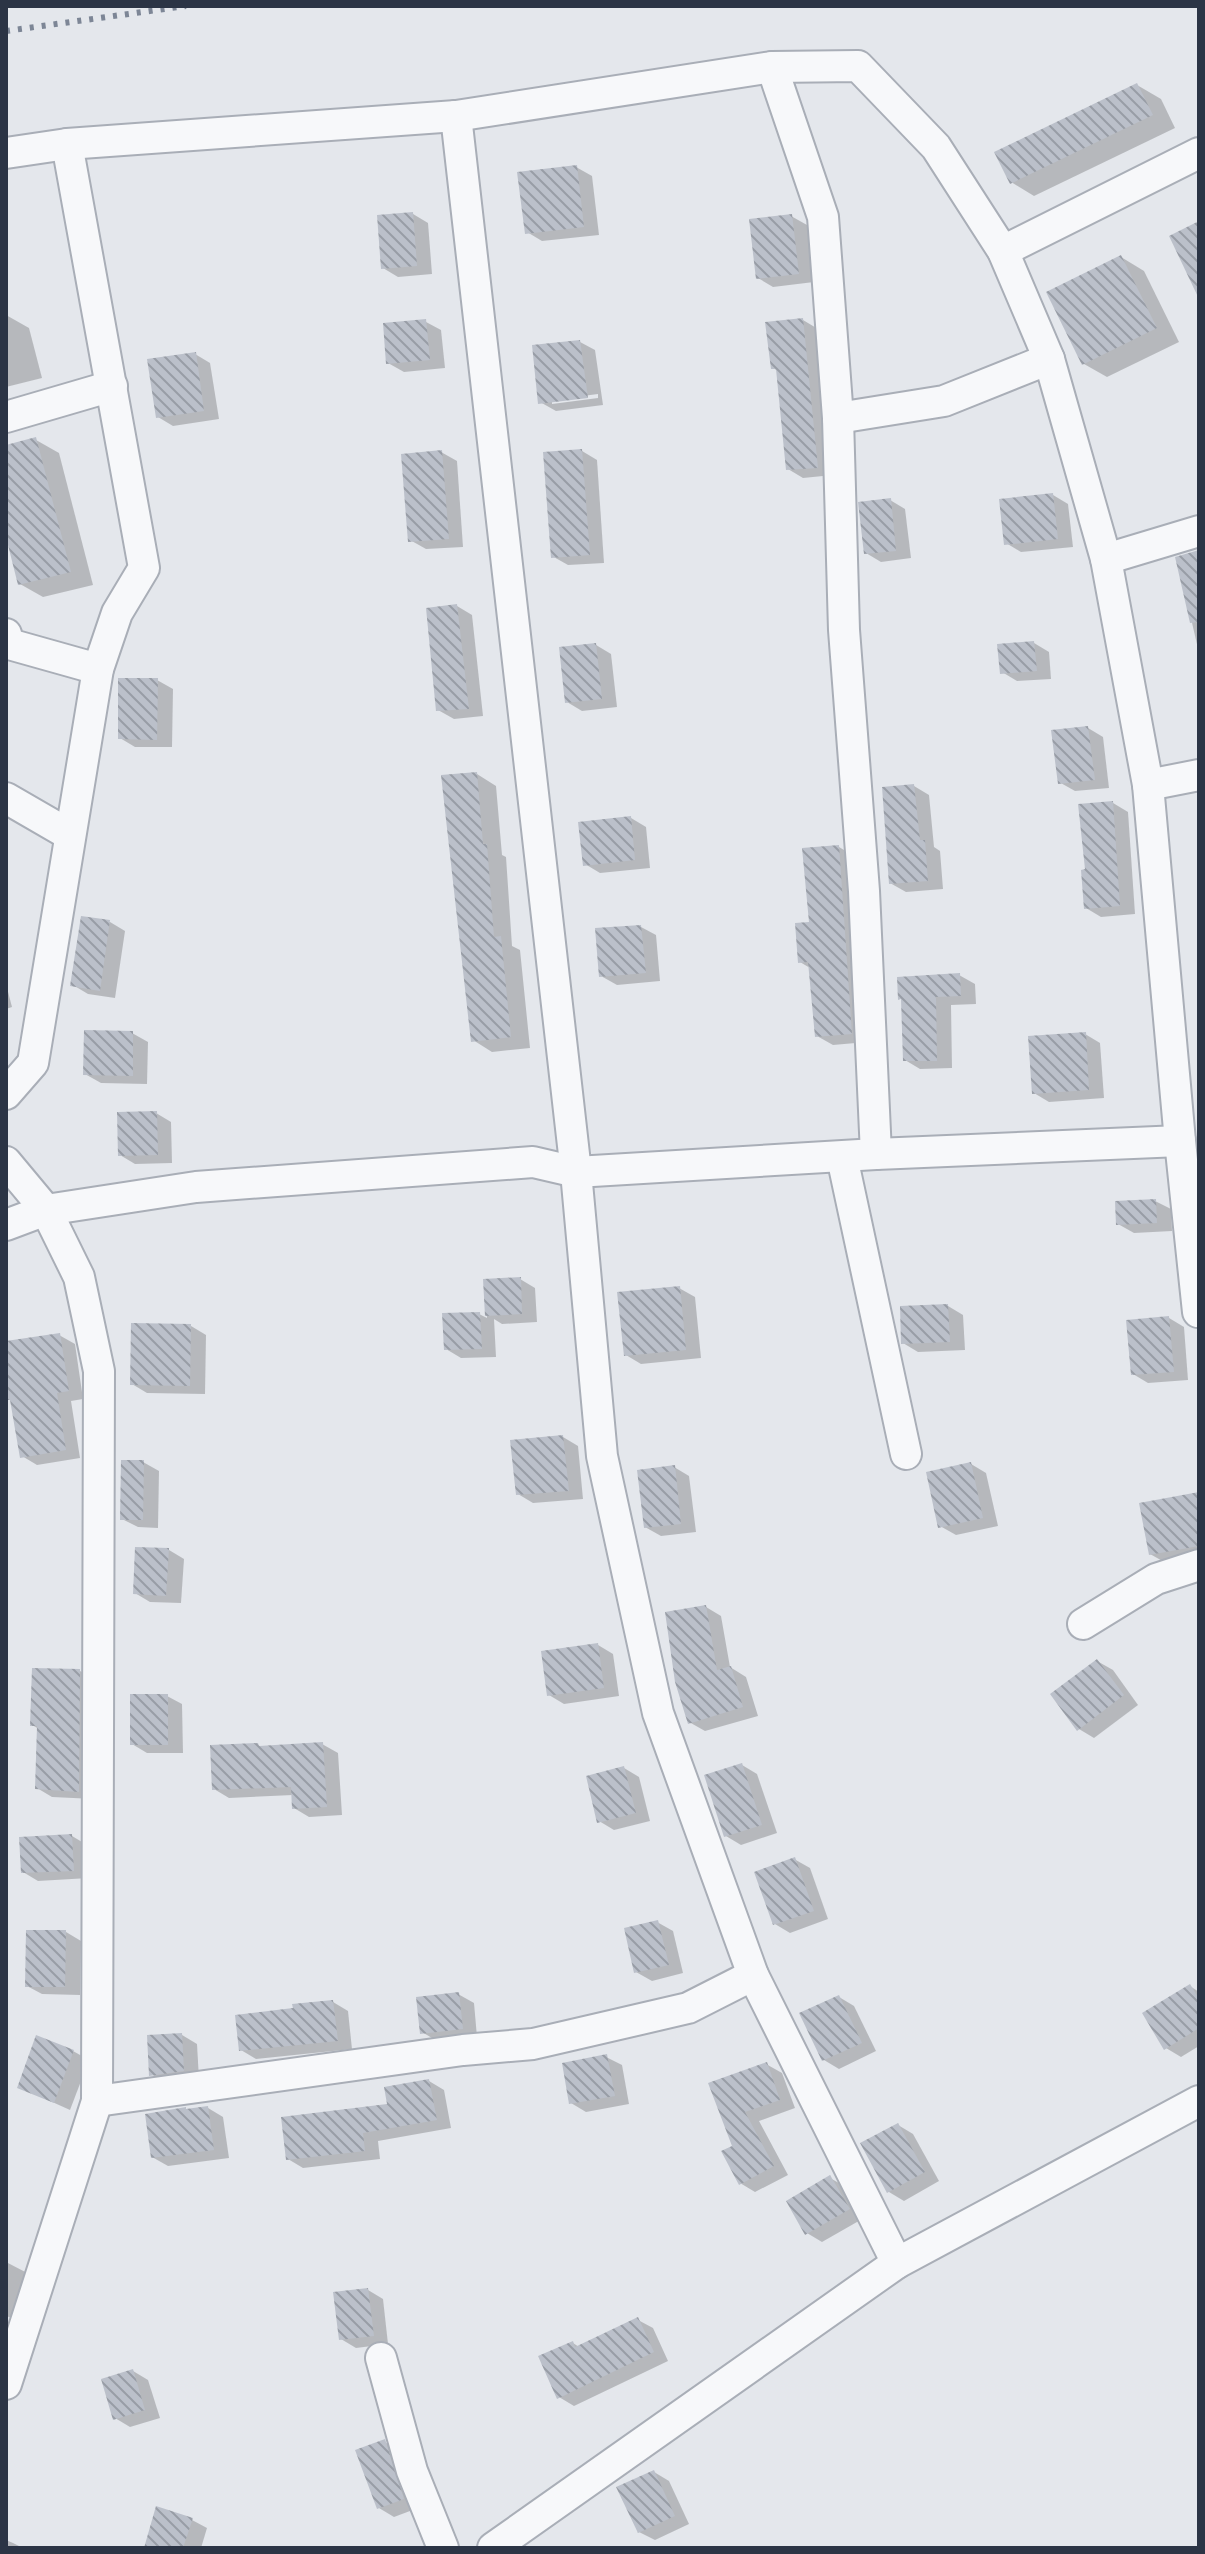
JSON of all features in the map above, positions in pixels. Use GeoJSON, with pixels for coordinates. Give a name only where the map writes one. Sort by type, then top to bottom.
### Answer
{"type":"FeatureCollection","features":[{"type":"Feature","properties":{"kind":"street"},"geometry":{"type":"LineString","coordinates":[[6,153],[67,144],[456,116],[772,67],[858,66],[936,147],[1003,251],[1049,359],[1106,559],[1148,785],[1199,1318]]}},
{"type":"Feature","properties":{"kind":"street"},"geometry":{"type":"LineString","coordinates":[[772,67],[823,217],[838,418],[844,630],[864,891],[876,1154]]}},
{"type":"Feature","properties":{"kind":"street"},"geometry":{"type":"LineString","coordinates":[[456,116],[576,1172],[602,1456],[658,1713],[753,1975],[897,2263]]}},
{"type":"Feature","properties":{"kind":"street"},"geometry":{"type":"LineString","coordinates":[[6,1094],[33,1063],[98,669],[117,613],[144,568],[67,144]]}},
{"type":"Feature","properties":{"kind":"street"},"geometry":{"type":"LineString","coordinates":[[1003,251],[1199,153]]}},
{"type":"Feature","properties":{"kind":"street"},"geometry":{"type":"LineString","coordinates":[[838,418],[944,401],[1049,359]]}},
{"type":"Feature","properties":{"kind":"street"},"geometry":{"type":"LineString","coordinates":[[6,417],[112,386]]}},
{"type":"Feature","properties":{"kind":"street"},"geometry":{"type":"LineString","coordinates":[[1106,559],[1199,531]]}},
{"type":"Feature","properties":{"kind":"street"},"geometry":{"type":"LineString","coordinates":[[6,634],[9,644],[98,669]]}},
{"type":"Feature","properties":{"kind":"street"},"geometry":{"type":"LineString","coordinates":[[1148,785],[1199,775]]}},
{"type":"Feature","properties":{"kind":"street"},"geometry":{"type":"LineString","coordinates":[[6,798],[70,835]]}},
{"type":"Feature","properties":{"kind":"street"},"geometry":{"type":"LineString","coordinates":[[6,1225],[46,1210],[196,1187],[533,1162],[576,1172],[876,1154],[1180,1141]]}},
{"type":"Feature","properties":{"kind":"street"},"geometry":{"type":"LineString","coordinates":[[842,1157],[906,1454]]}},
{"type":"Feature","properties":{"kind":"street"},"geometry":{"type":"LineString","coordinates":[[6,1162],[46,1210],[79,1277],[99,1371],[97,2101],[6,2384]]}},
{"type":"Feature","properties":{"kind":"street"},"geometry":{"type":"LineString","coordinates":[[1083,1624],[1156,1579],[1199,1565]]}},
{"type":"Feature","properties":{"kind":"street"},"geometry":{"type":"LineString","coordinates":[[97,2101],[447,2052],[533,2044],[688,2008],[753,1975]]}},
{"type":"Feature","properties":{"kind":"street"},"geometry":{"type":"LineString","coordinates":[[493,2548],[897,2263],[1199,2101]]}},
{"type":"Feature","properties":{"kind":"street"},"geometry":{"type":"LineString","coordinates":[[381,2358],[412,2471],[443,2548]]}},
{"type":"Feature","properties":{"kind":"building"},"geometry":{"type":"Polygon","coordinates":[[[1137,83],[1153,115],[1010,184],[994,152],[1137,83]]]}},
{"type":"Feature","properties":{"kind":"building"},"geometry":{"type":"Polygon","coordinates":[[[577,165],[584,227],[525,234],[517,172],[577,165]]]}},
{"type":"Feature","properties":{"kind":"building"},"geometry":{"type":"Polygon","coordinates":[[[413,212],[417,266],[381,269],[377,215],[413,212]]]}},
{"type":"Feature","properties":{"kind":"building"},"geometry":{"type":"Polygon","coordinates":[[[792,214],[799,274],[756,279],[749,219],[792,214]]]}},
{"type":"Feature","properties":{"kind":"building"},"geometry":{"type":"Polygon","coordinates":[[[1199,221],[1199,299],[1169,236],[1199,221]]]}},
{"type":"Feature","properties":{"kind":"building"},"geometry":{"type":"Polygon","coordinates":[[[1121,255],[1157,328],[1082,365],[1046,292],[1121,255]]]}},
{"type":"Feature","properties":{"kind":"building"},"geometry":{"type":"Polygon","coordinates":[[[803,318],[818,468],[786,470],[776,369],[771,369],[765,322],[803,318]]]}},
{"type":"Feature","properties":{"kind":"building"},"geometry":{"type":"Polygon","coordinates":[[[426,319],[430,360],[386,364],[383,323],[426,319]]]}},
{"type":"Feature","properties":{"kind":"building"},"geometry":{"type":"Polygon","coordinates":[[[580,340],[588,398],[538,404],[532,345],[580,340]]]}},
{"type":"Feature","properties":{"kind":"building"},"geometry":{"type":"Polygon","coordinates":[[[196,352],[204,411],[156,418],[147,359],[196,352]]]}},
{"type":"Feature","properties":{"kind":"building"},"geometry":{"type":"Polygon","coordinates":[[[36,437],[71,572],[18,585],[6,537],[6,445],[36,437]]]}},
{"type":"Feature","properties":{"kind":"building"},"geometry":{"type":"Polygon","coordinates":[[[582,449],[590,555],[551,558],[543,452],[582,449]]]}},
{"type":"Feature","properties":{"kind":"building"},"geometry":{"type":"Polygon","coordinates":[[[442,450],[449,539],[408,542],[401,454],[442,450]]]}},
{"type":"Feature","properties":{"kind":"building"},"geometry":{"type":"Polygon","coordinates":[[[1053,493],[1058,539],[1004,545],[999,499],[1053,493]]]}},
{"type":"Feature","properties":{"kind":"building"},"geometry":{"type":"Polygon","coordinates":[[[891,498],[896,551],[864,554],[858,502],[891,498]]]}},
{"type":"Feature","properties":{"kind":"building"},"geometry":{"type":"Polygon","coordinates":[[[1199,550],[1199,622],[1190,623],[1175,557],[1199,550]]]}},
{"type":"Feature","properties":{"kind":"building"},"geometry":{"type":"Polygon","coordinates":[[[457,604],[469,709],[436,711],[426,608],[457,604]]]}},
{"type":"Feature","properties":{"kind":"building"},"geometry":{"type":"Polygon","coordinates":[[[1034,641],[1037,671],[1000,674],[997,644],[1034,641]]]}},
{"type":"Feature","properties":{"kind":"building"},"geometry":{"type":"Polygon","coordinates":[[[596,643],[602,699],[565,703],[559,647],[596,643]]]}},
{"type":"Feature","properties":{"kind":"building"},"geometry":{"type":"Polygon","coordinates":[[[118,678],[158,678],[157,740],[118,739],[118,678]]]}},
{"type":"Feature","properties":{"kind":"building"},"geometry":{"type":"Polygon","coordinates":[[[1088,726],[1095,780],[1058,784],[1051,730],[1088,726]]]}},
{"type":"Feature","properties":{"kind":"building"},"geometry":{"type":"Polygon","coordinates":[[[477,772],[483,844],[487,844],[494,937],[501,936],[511,1037],[471,1042],[441,775],[477,772]]]}},
{"type":"Feature","properties":{"kind":"building"},"geometry":{"type":"Polygon","coordinates":[[[914,784],[920,840],[925,840],[928,881],[889,884],[882,787],[914,784]]]}},
{"type":"Feature","properties":{"kind":"building"},"geometry":{"type":"Polygon","coordinates":[[[1113,801],[1120,906],[1084,909],[1081,870],[1085,869],[1078,804],[1113,801]]]}},
{"type":"Feature","properties":{"kind":"building"},"geometry":{"type":"Polygon","coordinates":[[[631,816],[635,860],[583,866],[578,822],[631,816]]]}},
{"type":"Feature","properties":{"kind":"building"},"geometry":{"type":"Polygon","coordinates":[[[839,845],[852,1034],[815,1037],[808,962],[798,963],[795,923],[809,922],[802,848],[839,845]]]}},
{"type":"Feature","properties":{"kind":"building"},"geometry":{"type":"Polygon","coordinates":[[[81,916],[110,920],[100,991],[70,986],[81,916]]]}},
{"type":"Feature","properties":{"kind":"building"},"geometry":{"type":"Polygon","coordinates":[[[641,925],[646,973],[599,977],[595,928],[641,925]]]}},
{"type":"Feature","properties":{"kind":"building"},"geometry":{"type":"Polygon","coordinates":[[[960,973],[961,996],[936,997],[937,1061],[903,1061],[901,999],[898,1000],[897,977],[960,973]]]}},
{"type":"Feature","properties":{"kind":"building"},"geometry":{"type":"Polygon","coordinates":[[[84,1030],[133,1031],[133,1076],[83,1075],[84,1030]]]}},
{"type":"Feature","properties":{"kind":"building"},"geometry":{"type":"Polygon","coordinates":[[[1086,1032],[1089,1090],[1032,1094],[1028,1036],[1086,1032]]]}},
{"type":"Feature","properties":{"kind":"building"},"geometry":{"type":"Polygon","coordinates":[[[157,1111],[158,1155],[118,1156],[117,1112],[157,1111]]]}},
{"type":"Feature","properties":{"kind":"building"},"geometry":{"type":"Polygon","coordinates":[[[1156,1199],[1157,1223],[1116,1225],[1115,1201],[1156,1199]]]}},
{"type":"Feature","properties":{"kind":"building"},"geometry":{"type":"Polygon","coordinates":[[[521,1277],[522,1314],[485,1316],[483,1279],[521,1277]]]}},
{"type":"Feature","properties":{"kind":"building"},"geometry":{"type":"Polygon","coordinates":[[[680,1286],[686,1350],[624,1356],[617,1292],[680,1286]]]}},
{"type":"Feature","properties":{"kind":"building"},"geometry":{"type":"Polygon","coordinates":[[[948,1304],[950,1342],[901,1344],[900,1306],[948,1304]]]}},
{"type":"Feature","properties":{"kind":"building"},"geometry":{"type":"Polygon","coordinates":[[[480,1312],[482,1349],[444,1350],[442,1313],[480,1312]]]}},
{"type":"Feature","properties":{"kind":"building"},"geometry":{"type":"Polygon","coordinates":[[[1169,1316],[1174,1372],[1131,1375],[1126,1320],[1169,1316]]]}},
{"type":"Feature","properties":{"kind":"building"},"geometry":{"type":"Polygon","coordinates":[[[131,1323],[191,1324],[190,1386],[130,1385],[131,1323]]]}},
{"type":"Feature","properties":{"kind":"building"},"geometry":{"type":"Polygon","coordinates":[[[60,1333],[69,1391],[57,1393],[66,1450],[20,1458],[10,1400],[6,1400],[6,1341],[60,1333]]]}},
{"type":"Feature","properties":{"kind":"building"},"geometry":{"type":"Polygon","coordinates":[[[563,1435],[569,1491],[516,1495],[510,1440],[563,1435]]]}},
{"type":"Feature","properties":{"kind":"building"},"geometry":{"type":"Polygon","coordinates":[[[121,1460],[144,1460],[143,1520],[120,1520],[121,1460]]]}},
{"type":"Feature","properties":{"kind":"building"},"geometry":{"type":"Polygon","coordinates":[[[971,1462],[983,1518],[938,1528],[926,1472],[971,1462]]]}},
{"type":"Feature","properties":{"kind":"building"},"geometry":{"type":"Polygon","coordinates":[[[675,1465],[681,1524],[644,1528],[637,1470],[675,1465]]]}},
{"type":"Feature","properties":{"kind":"building"},"geometry":{"type":"Polygon","coordinates":[[[1199,1492],[1199,1546],[1149,1555],[1139,1503],[1199,1492]]]}},
{"type":"Feature","properties":{"kind":"building"},"geometry":{"type":"Polygon","coordinates":[[[135,1547],[169,1548],[166,1596],[133,1594],[135,1547]]]}},
{"type":"Feature","properties":{"kind":"building"},"geometry":{"type":"Polygon","coordinates":[[[706,1605],[717,1670],[731,1666],[743,1707],[688,1724],[675,1682],[665,1612],[706,1605]]]}},
{"type":"Feature","properties":{"kind":"building"},"geometry":{"type":"Polygon","coordinates":[[[598,1643],[604,1688],[547,1696],[541,1651],[598,1643]]]}},
{"type":"Feature","properties":{"kind":"building"},"geometry":{"type":"Polygon","coordinates":[[[1097,1659],[1124,1695],[1077,1731],[1050,1694],[1097,1659]]]}},
{"type":"Feature","properties":{"kind":"building"},"geometry":{"type":"Polygon","coordinates":[[[32,1668],[80,1669],[79,1792],[35,1789],[37,1726],[30,1726],[32,1668]]]}},
{"type":"Feature","properties":{"kind":"building"},"geometry":{"type":"Polygon","coordinates":[[[130,1694],[168,1694],[168,1745],[130,1745],[130,1694]]]}},
{"type":"Feature","properties":{"kind":"building"},"geometry":{"type":"Polygon","coordinates":[[[323,1742],[327,1807],[292,1809],[291,1787],[212,1790],[210,1745],[323,1742]]]}},
{"type":"Feature","properties":{"kind":"building"},"geometry":{"type":"Polygon","coordinates":[[[742,1763],[762,1825],[724,1837],[704,1775],[742,1763]]]}},
{"type":"Feature","properties":{"kind":"building"},"geometry":{"type":"Polygon","coordinates":[[[624,1766],[636,1813],[597,1823],[586,1776],[624,1766]]]}},
{"type":"Feature","properties":{"kind":"building"},"geometry":{"type":"Polygon","coordinates":[[[72,1834],[74,1871],[21,1873],[19,1837],[72,1834]]]}},
{"type":"Feature","properties":{"kind":"building"},"geometry":{"type":"Polygon","coordinates":[[[795,1857],[814,1911],[773,1925],[754,1872],[795,1857]]]}},
{"type":"Feature","properties":{"kind":"building"},"geometry":{"type":"Polygon","coordinates":[[[658,1920],[669,1965],[634,1973],[624,1928],[658,1920]]]}},
{"type":"Feature","properties":{"kind":"building"},"geometry":{"type":"Polygon","coordinates":[[[26,1930],[66,1930],[65,1987],[25,1987],[26,1930]]]}},
{"type":"Feature","properties":{"kind":"building"},"geometry":{"type":"Polygon","coordinates":[[[1190,1984],[1199,1999],[1199,2028],[1164,2050],[1142,2013],[1190,1984]]]}},
{"type":"Feature","properties":{"kind":"building"},"geometry":{"type":"Polygon","coordinates":[[[459,1992],[463,2029],[420,2034],[416,1997],[459,1992]]]}},
{"type":"Feature","properties":{"kind":"building"},"geometry":{"type":"Polygon","coordinates":[[[839,1995],[862,2043],[822,2061],[799,2013],[839,1995]]]}},
{"type":"Feature","properties":{"kind":"building"},"geometry":{"type":"Polygon","coordinates":[[[333,2000],[338,2041],[239,2051],[235,2015],[333,2000]]]}},
{"type":"Feature","properties":{"kind":"building"},"geometry":{"type":"Polygon","coordinates":[[[182,2033],[184,2071],[149,2076],[147,2035],[182,2033]]]}},
{"type":"Feature","properties":{"kind":"building"},"geometry":{"type":"Polygon","coordinates":[[[36,2035],[74,2050],[54,2103],[17,2088],[36,2035]]]}},
{"type":"Feature","properties":{"kind":"building"},"geometry":{"type":"Polygon","coordinates":[[[607,2054],[615,2096],[569,2104],[562,2063],[607,2054]]]}},
{"type":"Feature","properties":{"kind":"building"},"geometry":{"type":"Polygon","coordinates":[[[767,2062],[780,2100],[745,2112],[774,2166],[739,2185],[721,2151],[732,2146],[708,2083],[767,2062]]]}},
{"type":"Feature","properties":{"kind":"building"},"geometry":{"type":"Polygon","coordinates":[[[429,2079],[437,2120],[363,2133],[365,2151],[286,2160],[281,2117],[387,2104],[384,2087],[429,2079]]]}},
{"type":"Feature","properties":{"kind":"building"},"geometry":{"type":"Polygon","coordinates":[[[208,2106],[214,2150],[151,2158],[145,2114],[208,2106]]]}},
{"type":"Feature","properties":{"kind":"building"},"geometry":{"type":"Polygon","coordinates":[[[898,2123],[925,2172],[887,2193],[860,2143],[898,2123]]]}},
{"type":"Feature","properties":{"kind":"building"},"geometry":{"type":"Polygon","coordinates":[[[830,2175],[850,2209],[805,2235],[786,2201],[830,2175]]]}},
{"type":"Feature","properties":{"kind":"building"},"geometry":{"type":"Polygon","coordinates":[[[368,2288],[374,2336],[339,2340],[333,2292],[368,2288]]]}},
{"type":"Feature","properties":{"kind":"building"},"geometry":{"type":"Polygon","coordinates":[[[638,2317],[654,2352],[557,2399],[538,2356],[573,2341],[575,2347],[638,2317]]]}},
{"type":"Feature","properties":{"kind":"building"},"geometry":{"type":"Polygon","coordinates":[[[133,2369],[145,2410],[113,2420],[101,2379],[133,2369]]]}},
{"type":"Feature","properties":{"kind":"building"},"geometry":{"type":"Polygon","coordinates":[[[385,2439],[404,2499],[377,2509],[355,2450],[385,2439]]]}},
{"type":"Feature","properties":{"kind":"building"},"geometry":{"type":"Polygon","coordinates":[[[654,2470],[675,2516],[638,2533],[616,2487],[654,2470]]]}},
{"type":"Feature","properties":{"kind":"building"},"geometry":{"type":"Polygon","coordinates":[[[156,2506],[193,2518],[183,2548],[144,2548],[156,2506]]]}},
{"type":"Feature","properties":{"kind":"railway"},"geometry":{"type":"LineString","coordinates":[[6,31],[186,6]]}}]}
